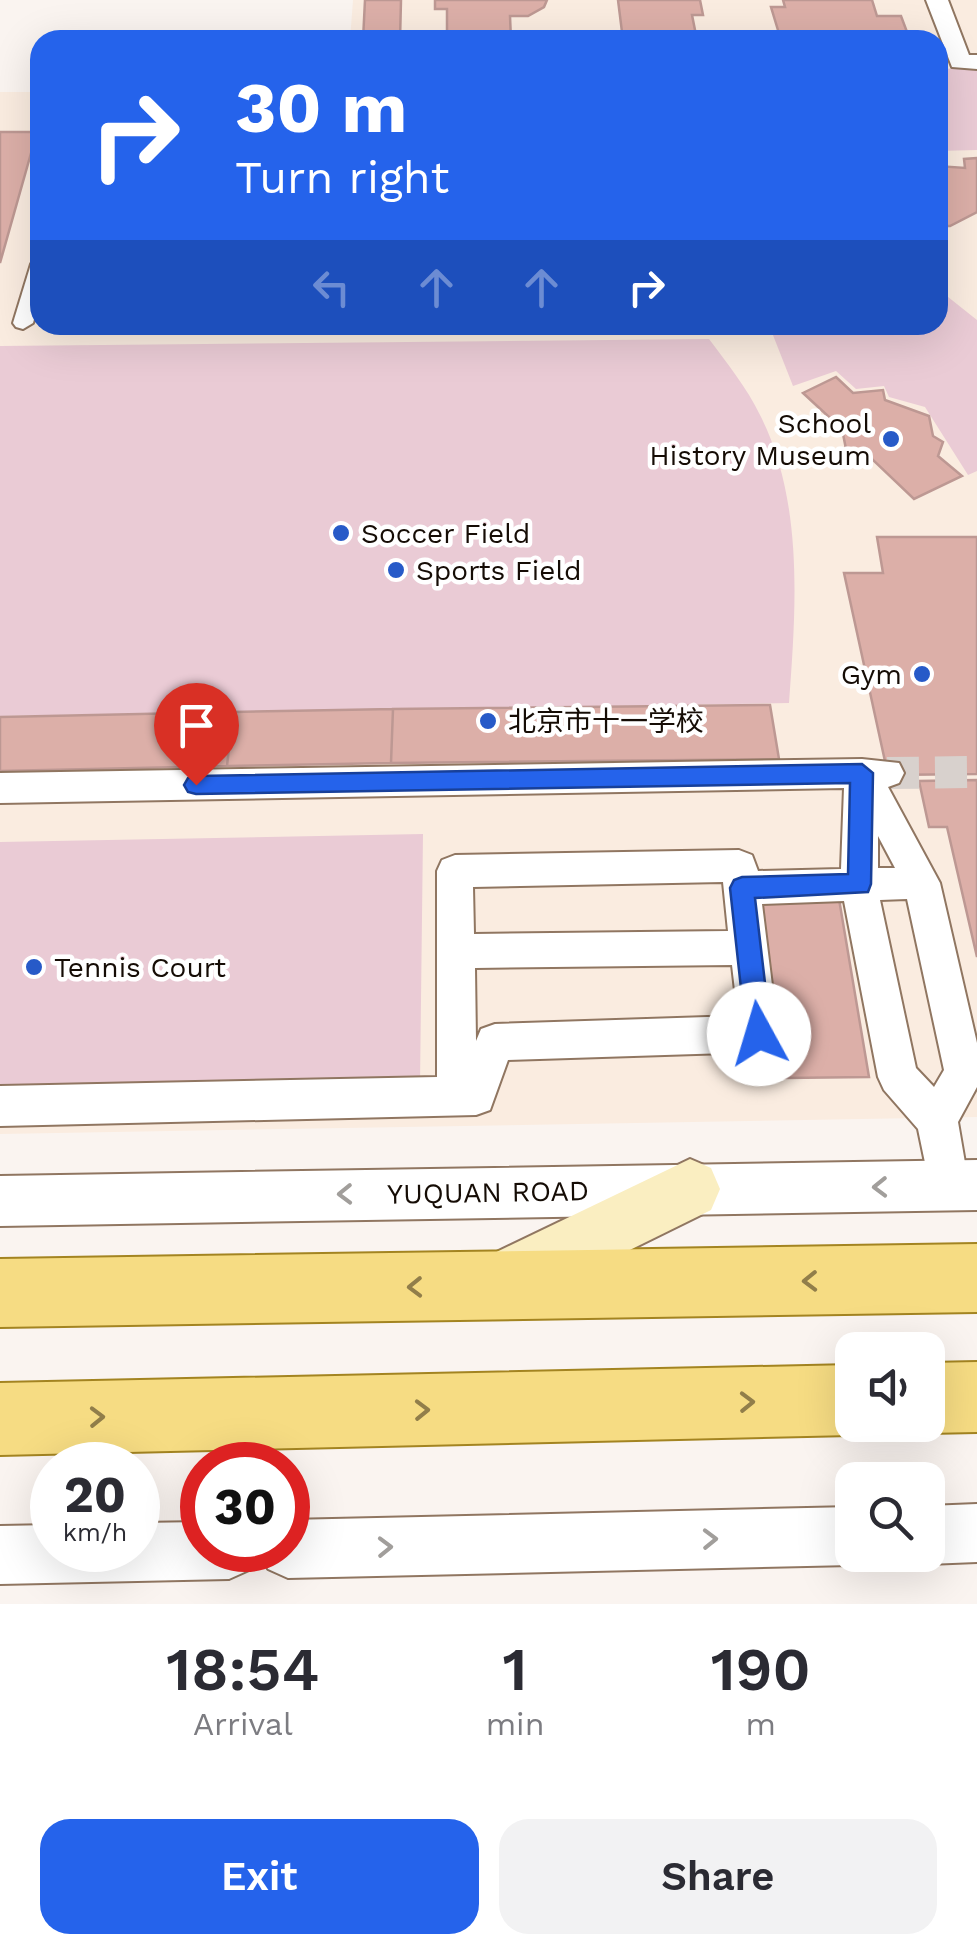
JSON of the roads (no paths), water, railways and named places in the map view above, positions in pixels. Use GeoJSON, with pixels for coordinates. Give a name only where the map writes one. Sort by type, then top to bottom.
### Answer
{"type":"FeatureCollection","features":[{"type":"Feature","properties":{"kind":"main road"},"geometry":{"type":"LineString","coordinates":[[494,1286],[690,1189]]}},
{"type":"Feature","properties":{"kind":"main road"},"geometry":{"type":"LineString","coordinates":[[15,1284],[494,1286],[977,1278]]}},
{"type":"Feature","properties":{"kind":"main road"},"geometry":{"type":"LineString","coordinates":[[945,1398],[977,1397]]}},
{"type":"Feature","properties":{"kind":"main road"},"geometry":{"type":"LineString","coordinates":[[0,1419],[835,1400]]}},
{"type":"Feature","properties":{"kind":"street"},"geometry":{"type":"LineString","coordinates":[[937,0],[960,62],[977,62]]}},
{"type":"Feature","properties":{"kind":"street"},"geometry":{"type":"LineString","coordinates":[[22,323],[30,297]]}},
{"type":"Feature","properties":{"kind":"street"},"geometry":{"type":"LineString","coordinates":[[0,788],[874,773]]}},
{"type":"Feature","properties":{"kind":"street"},"geometry":{"type":"LineString","coordinates":[[874,773],[922,883],[971,1071],[937,1120]]}},
{"type":"Feature","properties":{"kind":"street"},"geometry":{"type":"LineString","coordinates":[[874,773],[859,884],[898,1077],[937,1120],[962,1186]]}},
{"type":"Feature","properties":{"kind":"street"},"geometry":{"type":"LineString","coordinates":[[0,1106],[476,1096],[495,1042],[759,1034],[739,866],[455,871],[457,1096]]}},
{"type":"Feature","properties":{"kind":"street"},"geometry":{"type":"LineString","coordinates":[[742,888],[922,883]]}},
{"type":"Feature","properties":{"kind":"street"},"geometry":{"type":"LineString","coordinates":[[458,951],[749,948]]}},
{"type":"Feature","properties":{"kind":"street","name":"YUQUAN ROAD"},"geometry":{"type":"LineString","coordinates":[[0,1201],[962,1186]]}},
{"type":"Feature","properties":{"kind":"street"},"geometry":{"type":"LineString","coordinates":[[945,1534],[977,1534]]}},
{"type":"Feature","properties":{"kind":"street"},"geometry":{"type":"LineString","coordinates":[[310,1548],[835,1536]]}},
{"type":"Feature","properties":{"kind":"street"},"geometry":{"type":"LineString","coordinates":[[0,1555],[180,1551]]}},
{"type":"Feature","properties":{"kind":"tunnel"},"geometry":{"type":"LineString","coordinates":[[887,773],[977,772]]}},
{"type":"Feature","properties":{"kind":"place","name":"School History Museum"},"geometry":{"type":"Point","coordinates":[891,439]}},
{"type":"Feature","properties":{"kind":"place","name":"Soccer Field"},"geometry":{"type":"Point","coordinates":[341,533]}},
{"type":"Feature","properties":{"kind":"place","name":"Sports Field"},"geometry":{"type":"Point","coordinates":[396,570]}},
{"type":"Feature","properties":{"kind":"place","name":"Gym"},"geometry":{"type":"Point","coordinates":[922,674]}},
{"type":"Feature","properties":{"kind":"place","name":"北京市十一学校"},"geometry":{"type":"Point","coordinates":[488,721]}},
{"type":"Feature","properties":{"kind":"place","name":"Tennis Court"},"geometry":{"type":"Point","coordinates":[34,967]}}]}
